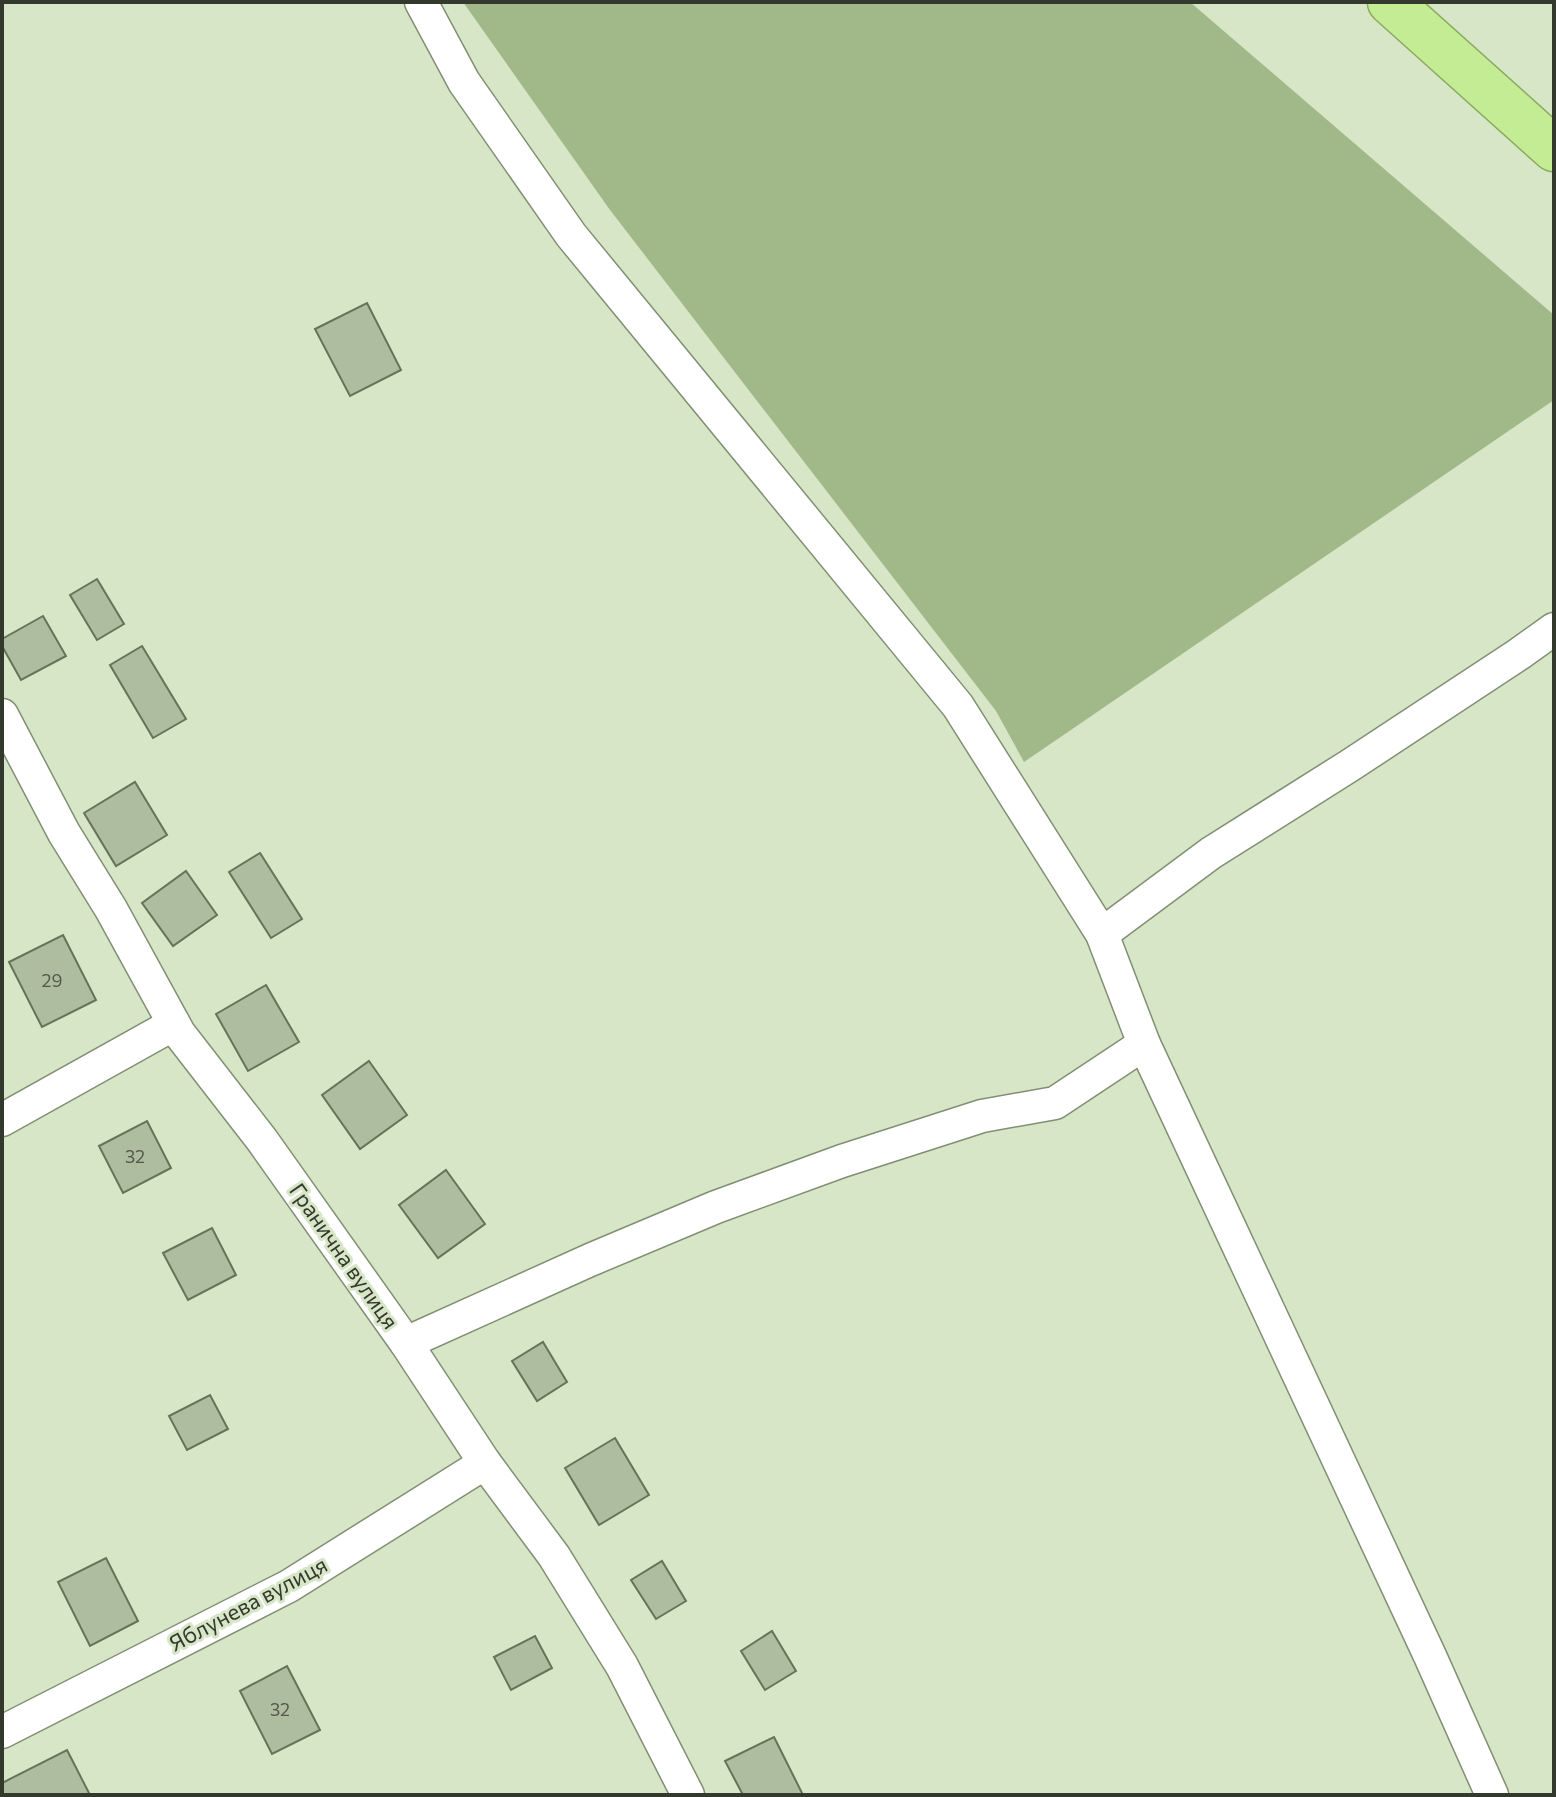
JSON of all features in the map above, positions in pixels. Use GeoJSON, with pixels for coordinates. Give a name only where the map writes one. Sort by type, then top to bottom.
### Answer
{"type":"FeatureCollection","features":[{"type":"Feature","properties":{"kind":"highway"},"geometry":{"type":"LineString","coordinates":[[1390,2],[1554,149]]}},
{"type":"Feature","properties":{"kind":"street"},"geometry":{"type":"LineString","coordinates":[[421,2],[464,82],[571,235],[958,706],[1102,934],[1144,1044],[1492,1795]]}},
{"type":"Feature","properties":{"kind":"street"},"geometry":{"type":"LineString","coordinates":[[1102,934],[1211,853],[1554,629]]}},
{"type":"Feature","properties":{"kind":"street","name":"Гранична вулиця"},"geometry":{"type":"LineString","coordinates":[[2,715],[64,833],[111,909],[174,1024],[262,1140],[406,1343],[485,1463],[554,1556],[622,1666],[688,1795]]}},
{"type":"Feature","properties":{"kind":"street"},"geometry":{"type":"LineString","coordinates":[[2,1120],[174,1024]]}},
{"type":"Feature","properties":{"kind":"street"},"geometry":{"type":"LineString","coordinates":[[406,1343],[590,1260],[730,1202],[842,1161],[982,1116],[1055,1103],[1144,1044]]}},
{"type":"Feature","properties":{"kind":"street","name":"Яблунева вулиця"},"geometry":{"type":"LineString","coordinates":[[2,1732],[289,1586],[485,1463]]}},
{"type":"Feature","properties":{"kind":"green space"},"geometry":{"type":"Polygon","coordinates":[[[463,2],[1190,2],[1554,315],[1554,400],[1024,762],[996,711],[610,210],[463,2]]]}},
{"type":"Feature","properties":{"kind":"building"},"geometry":{"type":"Polygon","coordinates":[[[367,303],[401,370],[350,396],[315,329],[367,303]]]}},
{"type":"Feature","properties":{"kind":"building"},"geometry":{"type":"Polygon","coordinates":[[[97,579],[124,624],[97,640],[70,595],[97,579]]]}},
{"type":"Feature","properties":{"kind":"building"},"geometry":{"type":"Polygon","coordinates":[[[43,616],[66,656],[21,680],[2,646],[2,639],[43,616]]]}},
{"type":"Feature","properties":{"kind":"building"},"geometry":{"type":"Polygon","coordinates":[[[142,646],[186,719],[153,738],[110,665],[142,646]]]}},
{"type":"Feature","properties":{"kind":"building"},"geometry":{"type":"Polygon","coordinates":[[[135,782],[167,835],[116,866],[84,813],[135,782]]]}},
{"type":"Feature","properties":{"kind":"building"},"geometry":{"type":"Polygon","coordinates":[[[260,853],[302,919],[271,938],[229,872],[260,853]]]}},
{"type":"Feature","properties":{"kind":"building"},"geometry":{"type":"Polygon","coordinates":[[[186,871],[217,915],[173,946],[142,903],[186,871]]]}},
{"type":"Feature","properties":{"kind":"building"},"geometry":{"type":"Polygon","coordinates":[[[63,935],[96,1000],[42,1027],[9,962],[63,935]]]}},
{"type":"Feature","properties":{"kind":"building"},"geometry":{"type":"Polygon","coordinates":[[[266,985],[299,1042],[248,1071],[216,1014],[266,985]]]}},
{"type":"Feature","properties":{"kind":"building"},"geometry":{"type":"Polygon","coordinates":[[[369,1061],[407,1115],[360,1149],[322,1095],[369,1061]]]}},
{"type":"Feature","properties":{"kind":"building"},"geometry":{"type":"Polygon","coordinates":[[[147,1121],[171,1168],[123,1193],[99,1146],[147,1121]]]}},
{"type":"Feature","properties":{"kind":"building"},"geometry":{"type":"Polygon","coordinates":[[[446,1170],[485,1224],[438,1258],[399,1205],[446,1170]]]}},
{"type":"Feature","properties":{"kind":"building"},"geometry":{"type":"Polygon","coordinates":[[[212,1228],[236,1275],[188,1300],[163,1253],[212,1228]]]}},
{"type":"Feature","properties":{"kind":"building"},"geometry":{"type":"Polygon","coordinates":[[[543,1342],[567,1382],[537,1401],[512,1361],[543,1342]]]}},
{"type":"Feature","properties":{"kind":"building"},"geometry":{"type":"Polygon","coordinates":[[[210,1395],[228,1429],[187,1450],[169,1416],[210,1395]]]}},
{"type":"Feature","properties":{"kind":"building"},"geometry":{"type":"Polygon","coordinates":[[[615,1438],[649,1495],[599,1525],[565,1468],[615,1438]]]}},
{"type":"Feature","properties":{"kind":"building"},"geometry":{"type":"Polygon","coordinates":[[[106,1558],[138,1621],[90,1646],[58,1582],[106,1558]]]}},
{"type":"Feature","properties":{"kind":"building"},"geometry":{"type":"Polygon","coordinates":[[[662,1561],[686,1601],[656,1619],[631,1580],[662,1561]]]}},
{"type":"Feature","properties":{"kind":"building"},"geometry":{"type":"Polygon","coordinates":[[[772,1631],[796,1671],[765,1690],[741,1651],[772,1631]]]}},
{"type":"Feature","properties":{"kind":"building"},"geometry":{"type":"Polygon","coordinates":[[[535,1636],[552,1668],[511,1690],[494,1657],[535,1636]]]}},
{"type":"Feature","properties":{"kind":"building"},"geometry":{"type":"Polygon","coordinates":[[[287,1666],[320,1730],[272,1754],[240,1691],[287,1666]]]}},
{"type":"Feature","properties":{"kind":"building"},"geometry":{"type":"Polygon","coordinates":[[[774,1737],[803,1795],[743,1795],[725,1761],[774,1737]]]}},
{"type":"Feature","properties":{"kind":"building"},"geometry":{"type":"Polygon","coordinates":[[[67,1750],[90,1795],[2,1795],[2,1783],[67,1750]]]}}]}
